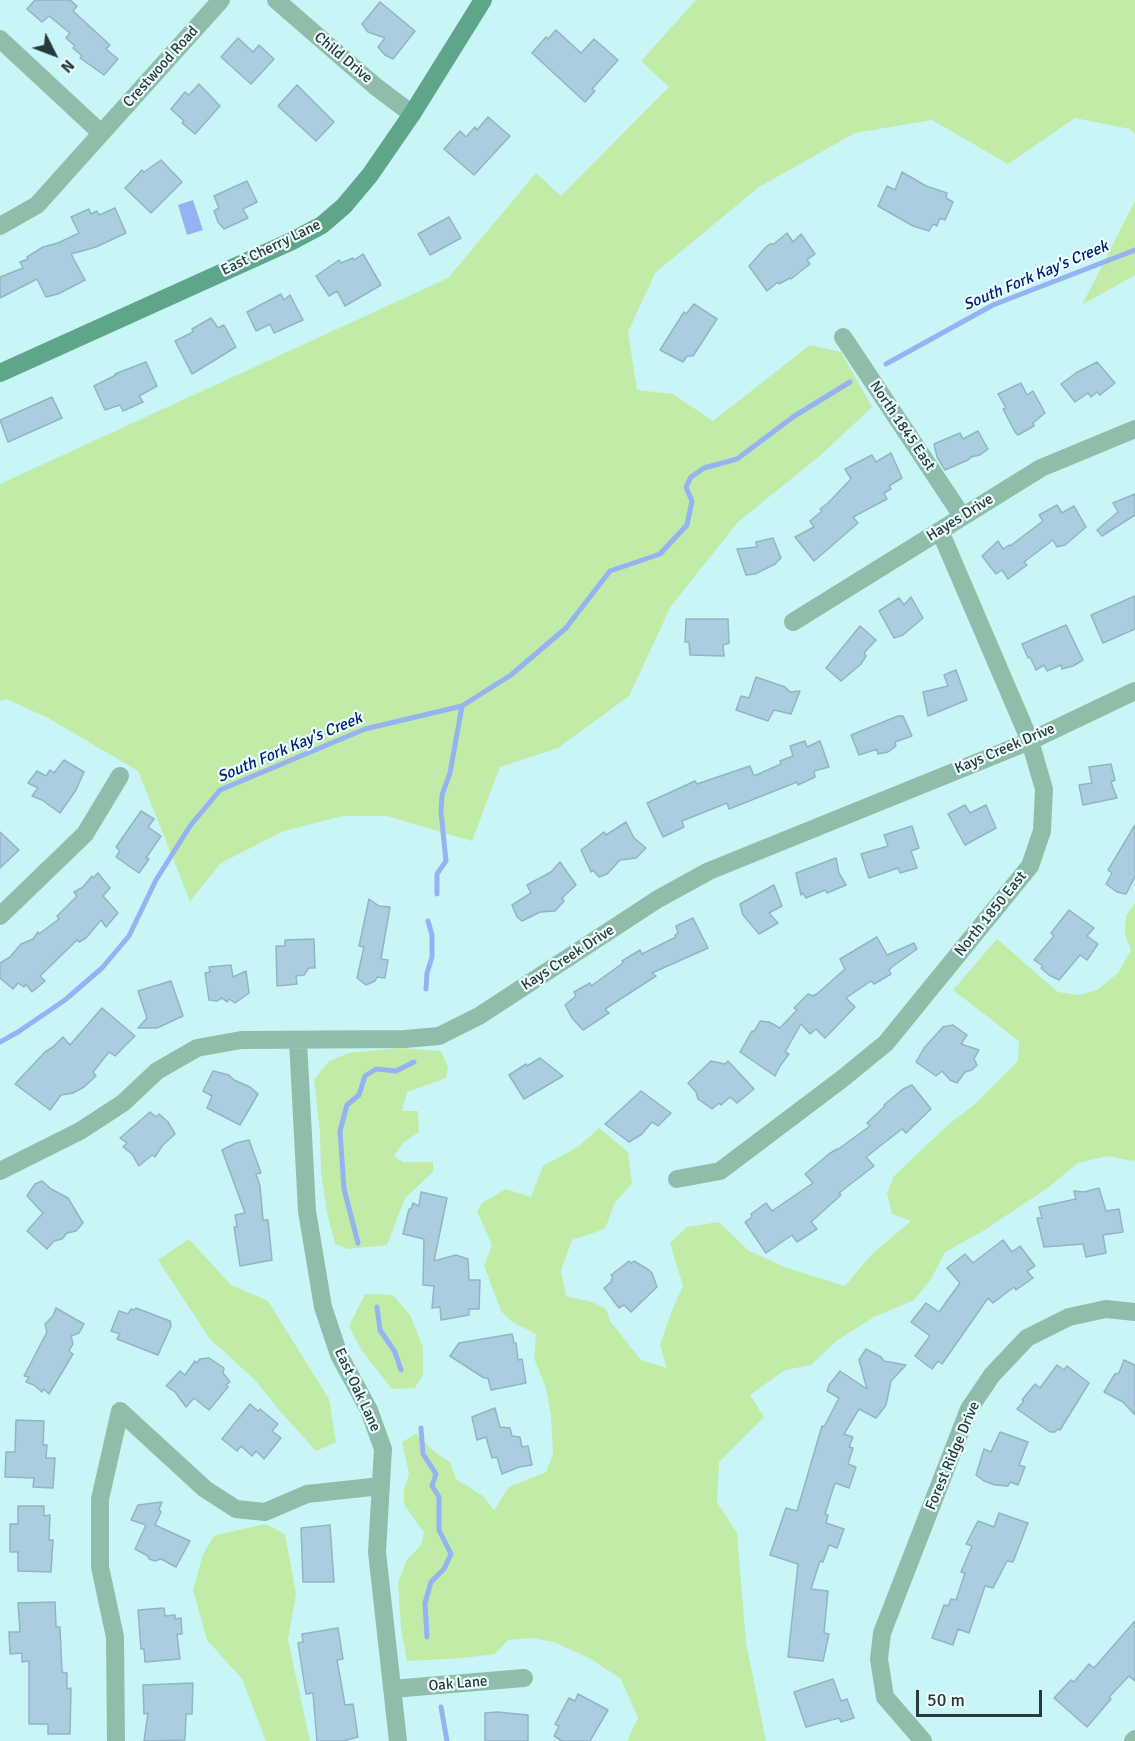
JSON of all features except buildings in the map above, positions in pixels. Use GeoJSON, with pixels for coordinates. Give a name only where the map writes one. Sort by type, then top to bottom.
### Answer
{"type":"FeatureCollection","features":[{"type":"Feature","properties":{"kind":"street","name":"Crestwood Road"},"geometry":{"type":"LineString","coordinates":[[0,226],[37,204],[221,0]]}},
{"type":"Feature","properties":{"kind":"street","name":"Child Drive"},"geometry":{"type":"LineString","coordinates":[[276,0],[412,114]]}},
{"type":"Feature","properties":{"kind":"street","name":"East Cherry Lane"},"geometry":{"type":"LineString","coordinates":[[0,373],[281,246],[322,225],[344,206],[370,175],[412,114],[483,0]]}},
{"type":"Feature","properties":{"kind":"street"},"geometry":{"type":"LineString","coordinates":[[0,39],[100,134]]}},
{"type":"Feature","properties":{"kind":"street","name":"North 1845 East"},"geometry":{"type":"LineString","coordinates":[[843,337],[962,516]]}},
{"type":"Feature","properties":{"kind":"street","name":"Hayes Drive"},"geometry":{"type":"LineString","coordinates":[[793,622],[1041,468],[1135,429]]}},
{"type":"Feature","properties":{"kind":"street","name":"North 1850 East"},"geometry":{"type":"LineString","coordinates":[[677,1179],[720,1172],[842,1079],[886,1042],[1030,866],[1042,831],[1044,789],[1030,741],[939,531]]}},
{"type":"Feature","properties":{"kind":"street","name":"Kays Creek Drive"},"geometry":{"type":"LineString","coordinates":[[0,1171],[80,1131],[123,1103],[157,1071],[197,1048],[241,1040],[405,1039],[439,1036],[479,1016],[658,899],[708,871],[1030,741],[1135,691]]}},
{"type":"Feature","properties":{"kind":"street"},"geometry":{"type":"LineString","coordinates":[[0,916],[85,834],[120,776]]}},
{"type":"Feature","properties":{"kind":"street","name":"East Oak Lane"},"geometry":{"type":"LineString","coordinates":[[298,1041],[307,1211],[322,1300],[339,1355],[369,1410],[383,1449],[377,1552],[398,1741]]}},
{"type":"Feature","properties":{"kind":"street","name":"Forest Ridge Drive"},"geometry":{"type":"LineString","coordinates":[[923,1741],[885,1697],[879,1659],[882,1633],[969,1409],[992,1375],[1027,1338],[1069,1317],[1106,1310],[1135,1312]]}},
{"type":"Feature","properties":{"kind":"street"},"geometry":{"type":"LineString","coordinates":[[116,1741],[115,1637],[100,1567],[100,1499],[120,1411],[205,1490],[236,1509],[265,1512],[307,1494],[381,1486]]}},
{"type":"Feature","properties":{"kind":"street","name":"Oak Lane"},"geometry":{"type":"LineString","coordinates":[[392,1689],[525,1678]]}},
{"type":"Feature","properties":{"kind":"green space"},"geometry":{"type":"Polygon","coordinates":[[[696,0],[1135,0],[1135,134],[1130,129],[1075,118],[1008,164],[932,120],[855,133],[759,187],[655,273],[628,332],[637,390],[673,394],[713,421],[810,345],[841,352],[872,407],[822,454],[738,522],[671,606],[629,696],[558,748],[500,767],[472,841],[387,816],[343,816],[284,831],[221,863],[190,901],[138,771],[48,718],[6,699],[0,701],[0,484],[448,278],[536,173],[561,196],[669,87],[641,61],[696,0]]]}},
{"type":"Feature","properties":{"kind":"green space"},"geometry":{"type":"Polygon","coordinates":[[[1135,201],[1135,275],[1082,305],[1135,201]]]}},
{"type":"Feature","properties":{"kind":"green space"},"geometry":{"type":"Polygon","coordinates":[[[1135,903],[1135,1160],[1108,1156],[1078,1163],[1046,1189],[983,1231],[945,1252],[931,1279],[914,1300],[874,1317],[836,1341],[811,1365],[785,1370],[750,1395],[764,1417],[719,1462],[717,1502],[737,1533],[746,1643],[766,1741],[627,1741],[638,1718],[621,1679],[591,1659],[554,1642],[531,1638],[508,1640],[495,1654],[407,1661],[401,1628],[398,1583],[406,1561],[421,1545],[424,1533],[404,1504],[404,1489],[409,1474],[402,1442],[416,1434],[436,1453],[450,1462],[456,1479],[483,1496],[494,1510],[509,1487],[546,1472],[553,1454],[551,1416],[546,1388],[534,1358],[536,1334],[511,1321],[501,1311],[484,1266],[492,1245],[477,1211],[482,1203],[506,1189],[531,1197],[543,1166],[578,1147],[599,1128],[628,1152],[632,1184],[615,1202],[605,1229],[572,1240],[561,1270],[566,1296],[592,1302],[606,1309],[610,1321],[641,1360],[667,1368],[660,1345],[683,1286],[670,1243],[687,1227],[719,1222],[749,1251],[787,1268],[845,1286],[871,1255],[911,1221],[892,1214],[887,1193],[894,1176],[949,1124],[975,1104],[1018,1061],[1019,1041],[953,990],[997,939],[1058,992],[1079,995],[1097,990],[1118,973],[1131,950],[1125,934],[1126,916],[1135,903]]]}},
{"type":"Feature","properties":{"kind":"green space"},"geometry":{"type":"Polygon","coordinates":[[[400,1048],[441,1051],[448,1067],[446,1078],[407,1092],[402,1111],[418,1111],[419,1132],[403,1143],[394,1156],[403,1162],[433,1162],[433,1172],[405,1198],[387,1245],[348,1249],[335,1244],[327,1213],[321,1172],[320,1133],[314,1080],[329,1061],[349,1053],[400,1048]]]}},
{"type":"Feature","properties":{"kind":"green space"},"geometry":{"type":"Polygon","coordinates":[[[189,1239],[231,1285],[268,1301],[329,1399],[336,1442],[316,1451],[255,1380],[210,1339],[158,1260],[189,1239]]]}},
{"type":"Feature","properties":{"kind":"green space"},"geometry":{"type":"Polygon","coordinates":[[[365,1294],[393,1295],[410,1315],[423,1347],[423,1374],[415,1388],[392,1389],[362,1351],[349,1326],[365,1294]]]}},
{"type":"Feature","properties":{"kind":"green space"},"geometry":{"type":"Polygon","coordinates":[[[265,1524],[285,1534],[296,1594],[288,1640],[310,1741],[266,1741],[242,1679],[207,1640],[193,1590],[203,1554],[214,1536],[265,1524]]]}},
{"type":"Feature","properties":{"kind":"water"},"geometry":{"type":"Polygon","coordinates":[[[193,200],[203,230],[187,235],[178,205],[193,200]]]}},
{"type":"Feature","properties":{"kind":"waterway","name":"South Fork Kay's Creek"},"geometry":{"type":"LineString","coordinates":[[886,364],[993,305],[1135,250]]}},
{"type":"Feature","properties":{"kind":"waterway","name":"South Fork Kay's Creek"},"geometry":{"type":"LineString","coordinates":[[0,1042],[65,1000],[102,968],[129,936],[156,880],[190,826],[220,790],[365,729],[462,706],[511,675],[566,628],[610,571],[660,554],[687,525],[692,501],[686,487],[691,477],[704,468],[737,459],[793,417],[850,382]]}},
{"type":"Feature","properties":{"kind":"waterway"},"geometry":{"type":"LineString","coordinates":[[437,894],[437,874],[446,861],[441,812],[442,795],[450,773],[462,706]]}},
{"type":"Feature","properties":{"kind":"waterway"},"geometry":{"type":"LineString","coordinates":[[426,989],[427,973],[432,957],[432,935],[428,921]]}},
{"type":"Feature","properties":{"kind":"waterway"},"geometry":{"type":"LineString","coordinates":[[358,1243],[344,1189],[340,1131],[347,1105],[359,1095],[365,1076],[376,1069],[396,1071],[414,1062]]}},
{"type":"Feature","properties":{"kind":"waterway"},"geometry":{"type":"LineString","coordinates":[[377,1307],[380,1330],[395,1352],[401,1370]]}},
{"type":"Feature","properties":{"kind":"waterway"},"geometry":{"type":"LineString","coordinates":[[421,1428],[423,1454],[436,1474],[432,1486],[439,1497],[439,1530],[451,1554],[444,1569],[431,1582],[425,1603],[427,1637]]}},
{"type":"Feature","properties":{"kind":"waterway"},"geometry":{"type":"LineString","coordinates":[[441,1707],[447,1741]]}}]}
